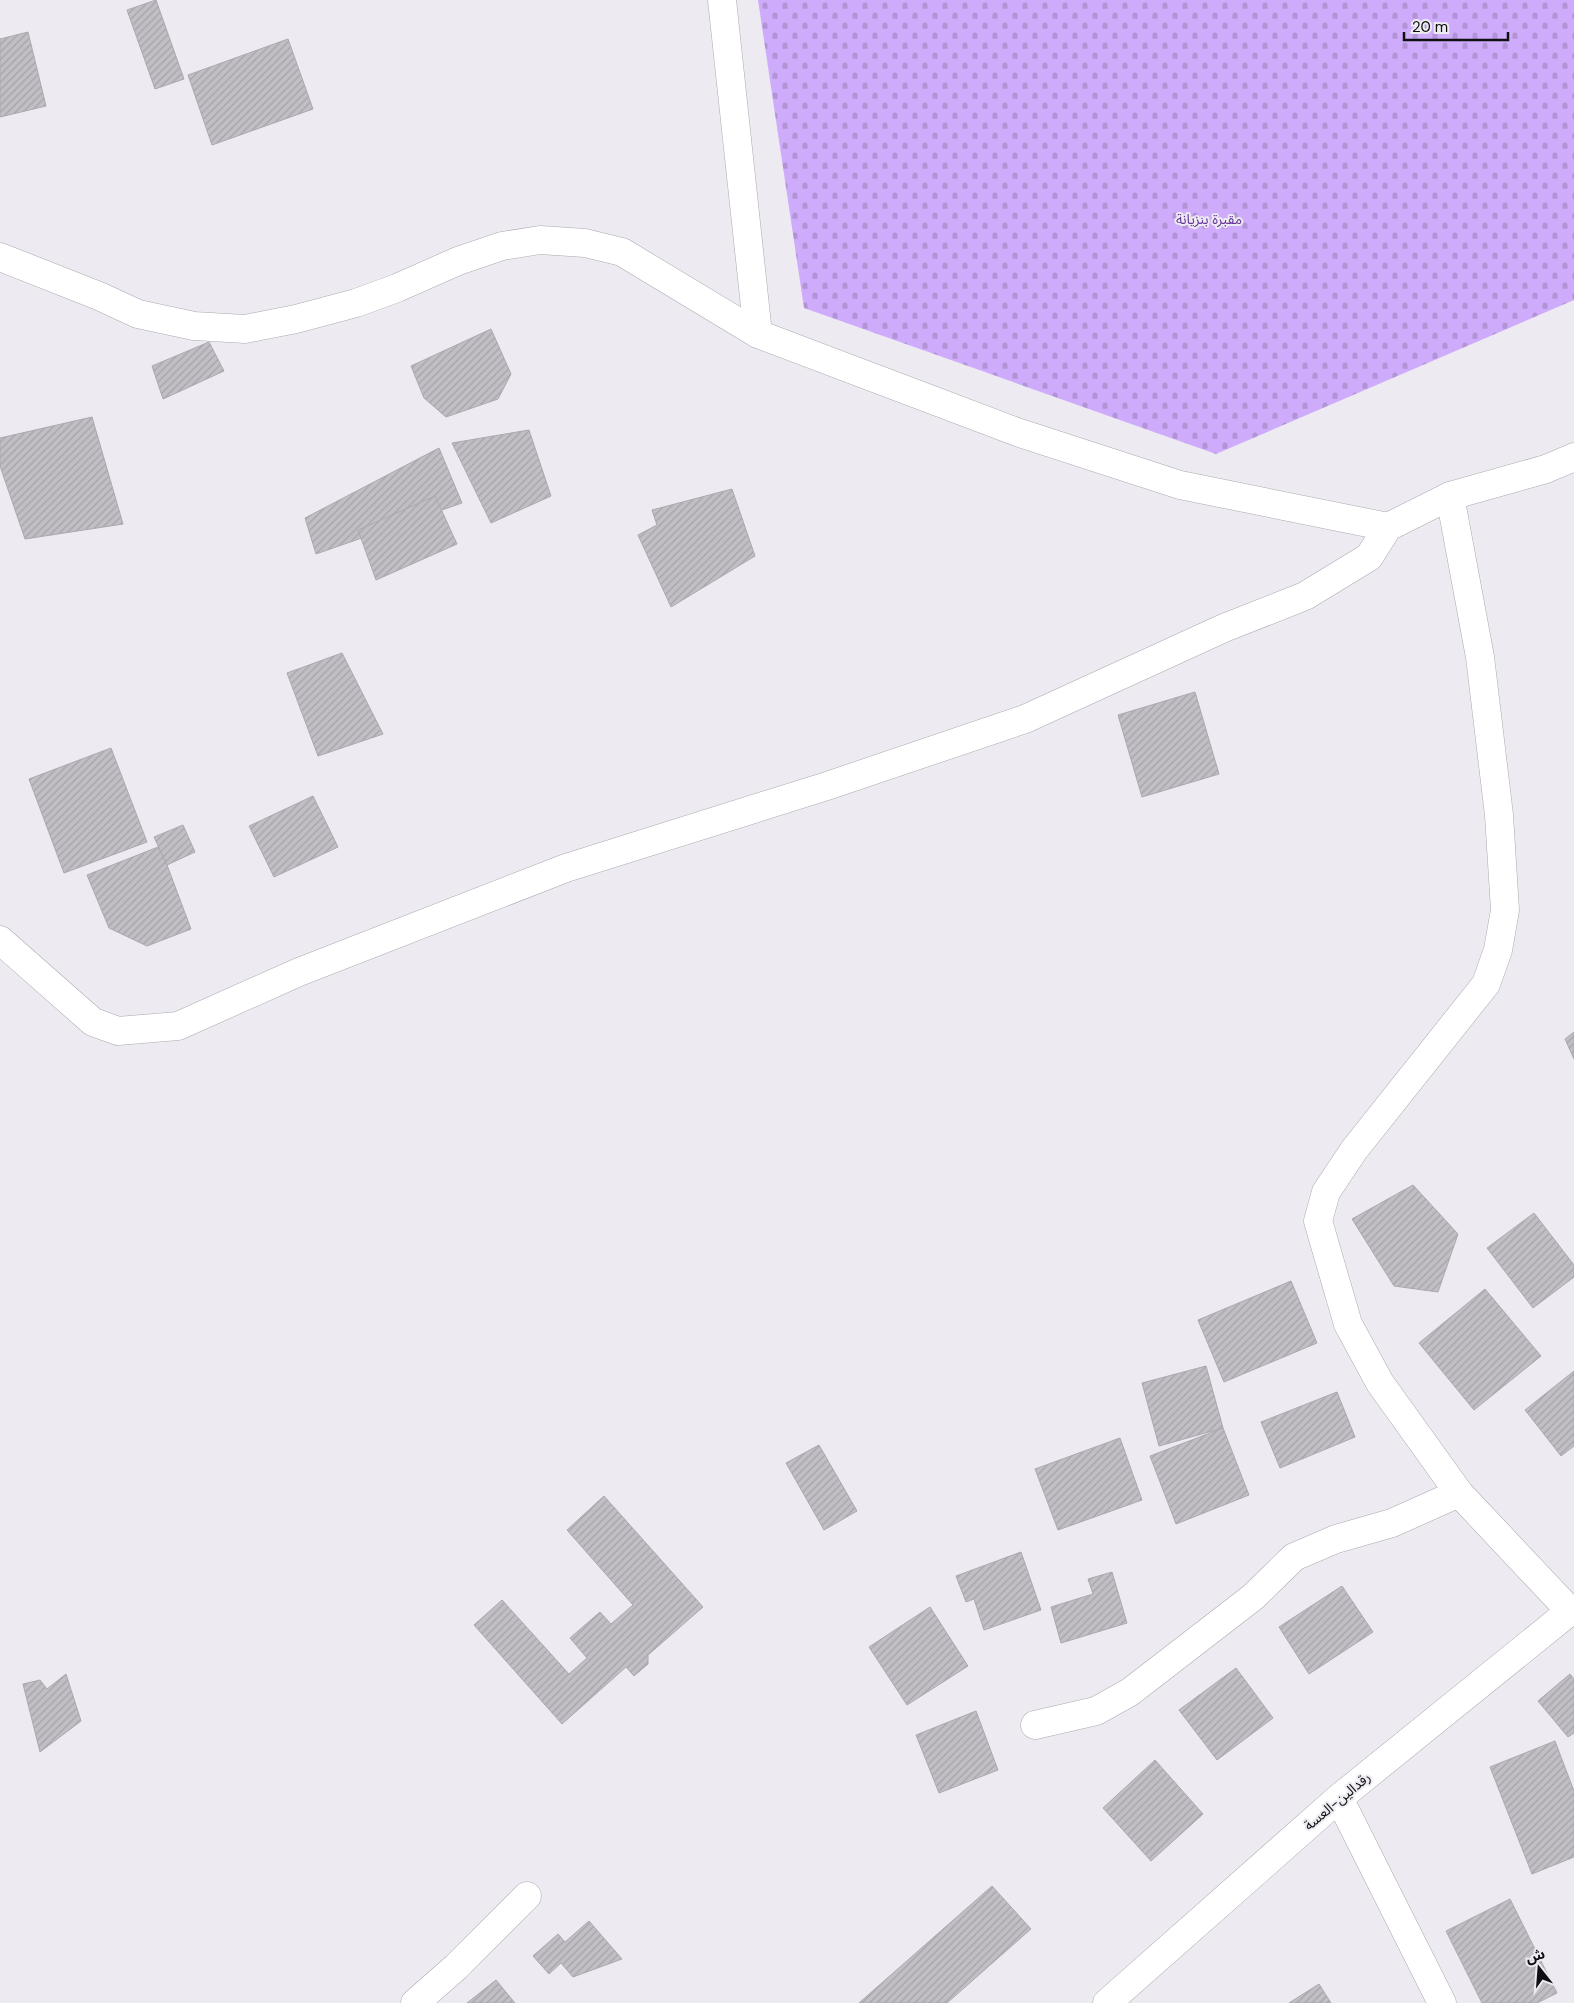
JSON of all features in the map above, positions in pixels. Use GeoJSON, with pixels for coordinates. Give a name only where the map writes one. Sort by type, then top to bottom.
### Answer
{"type":"FeatureCollection","features":[{"type":"Feature","properties":{"kind":"street"},"geometry":{"type":"LineString","coordinates":[[722,0],[758,334]]}},
{"type":"Feature","properties":{"kind":"street"},"geometry":{"type":"LineString","coordinates":[[0,257],[99,296],[138,314],[194,326],[245,329],[296,319],[356,303],[397,288],[458,261],[502,246],[540,240],[585,243],[622,252],[758,334],[1017,432],[1180,485],[1388,527]]}},
{"type":"Feature","properties":{"kind":"street"},"geometry":{"type":"LineString","coordinates":[[0,940],[93,1022],[118,1032],[178,1026],[299,972],[566,868],[827,786],[1025,719],[1224,628],[1305,596],[1368,557],[1388,527],[1450,496],[1546,469],[1574,457]]}},
{"type":"Feature","properties":{"kind":"street"},"geometry":{"type":"LineString","coordinates":[[1450,496],[1480,657],[1499,815],[1504,910],[1498,950],[1486,984],[1354,1150],[1326,1192],[1318,1221],[1348,1324],[1380,1384],[1460,1493],[1572,1609]]}},
{"type":"Feature","properties":{"kind":"street"},"geometry":{"type":"LineString","coordinates":[[1035,1725],[1096,1711],[1130,1692],[1253,1597],[1294,1557],[1336,1539],[1392,1523],[1460,1493]]}},
{"type":"Feature","properties":{"kind":"street","name":"رقدالين-العسة"},"geometry":{"type":"LineString","coordinates":[[1106,2003],[1339,1798],[1572,1609]]}},
{"type":"Feature","properties":{"kind":"street"},"geometry":{"type":"LineString","coordinates":[[1339,1798],[1442,2003]]}},
{"type":"Feature","properties":{"kind":"street"},"geometry":{"type":"LineString","coordinates":[[415,2003],[456,1967],[527,1896]]}},
{"type":"Feature","properties":{"kind":"green space","name":"مقبرة بنزيانة"},"geometry":{"type":"Polygon","coordinates":[[[758,0],[1574,0],[1574,300],[1216,454],[804,308],[758,0]]]}},
{"type":"Feature","properties":{"kind":"building"},"geometry":{"type":"Polygon","coordinates":[[[156,0],[184,79],[155,89],[127,10],[156,0]]]}},
{"type":"Feature","properties":{"kind":"building"},"geometry":{"type":"Polygon","coordinates":[[[28,32],[46,106],[0,117],[0,39],[28,32]]]}},
{"type":"Feature","properties":{"kind":"building"},"geometry":{"type":"Polygon","coordinates":[[[288,39],[313,109],[212,145],[188,75],[288,39]]]}},
{"type":"Feature","properties":{"kind":"building"},"geometry":{"type":"Polygon","coordinates":[[[491,329],[511,374],[498,399],[446,417],[424,398],[411,366],[491,329]]]}},
{"type":"Feature","properties":{"kind":"building"},"geometry":{"type":"Polygon","coordinates":[[[209,342],[224,371],[163,399],[152,366],[209,342]]]}},
{"type":"Feature","properties":{"kind":"building"},"geometry":{"type":"Polygon","coordinates":[[[92,417],[123,524],[25,539],[0,466],[0,438],[92,417]]]}},
{"type":"Feature","properties":{"kind":"building"},"geometry":{"type":"Polygon","coordinates":[[[529,430],[551,496],[491,523],[452,443],[529,430]]]}},
{"type":"Feature","properties":{"kind":"building"},"geometry":{"type":"Polygon","coordinates":[[[439,448],[462,503],[316,554],[305,518],[439,448]]]}},
{"type":"Feature","properties":{"kind":"building"},"geometry":{"type":"Polygon","coordinates":[[[732,489],[755,556],[671,607],[638,535],[657,525],[652,510],[732,489]]]}},
{"type":"Feature","properties":{"kind":"building"},"geometry":{"type":"Polygon","coordinates":[[[435,496],[457,544],[376,580],[358,530],[435,496]]]}},
{"type":"Feature","properties":{"kind":"building"},"geometry":{"type":"Polygon","coordinates":[[[342,653],[383,734],[318,756],[287,673],[342,653]]]}},
{"type":"Feature","properties":{"kind":"building"},"geometry":{"type":"Polygon","coordinates":[[[1195,692],[1219,774],[1142,797],[1118,715],[1195,692]]]}},
{"type":"Feature","properties":{"kind":"building"},"geometry":{"type":"Polygon","coordinates":[[[111,748],[147,842],[64,873],[29,779],[111,748]]]}},
{"type":"Feature","properties":{"kind":"building"},"geometry":{"type":"Polygon","coordinates":[[[313,796],[338,847],[274,877],[249,826],[313,796]]]}},
{"type":"Feature","properties":{"kind":"building"},"geometry":{"type":"Polygon","coordinates":[[[183,825],[195,852],[167,865],[154,837],[183,825]]]}},
{"type":"Feature","properties":{"kind":"building"},"geometry":{"type":"Polygon","coordinates":[[[158,847],[167,865],[191,929],[147,946],[109,928],[87,875],[158,847]]]}},
{"type":"Feature","properties":{"kind":"building"},"geometry":{"type":"Polygon","coordinates":[[[1574,1032],[1574,1059],[1565,1039],[1574,1032]]]}},
{"type":"Feature","properties":{"kind":"building"},"geometry":{"type":"Polygon","coordinates":[[[1413,1185],[1458,1234],[1438,1292],[1394,1286],[1352,1219],[1413,1185]]]}},
{"type":"Feature","properties":{"kind":"building"},"geometry":{"type":"Polygon","coordinates":[[[1534,1213],[1574,1265],[1574,1277],[1533,1308],[1487,1248],[1534,1213]]]}},
{"type":"Feature","properties":{"kind":"building"},"geometry":{"type":"Polygon","coordinates":[[[1291,1281],[1317,1343],[1224,1382],[1198,1320],[1291,1281]]]}},
{"type":"Feature","properties":{"kind":"building"},"geometry":{"type":"Polygon","coordinates":[[[1485,1289],[1541,1356],[1474,1410],[1419,1343],[1485,1289]]]}},
{"type":"Feature","properties":{"kind":"building"},"geometry":{"type":"Polygon","coordinates":[[[1206,1366],[1223,1428],[1159,1446],[1142,1383],[1206,1366]]]}},
{"type":"Feature","properties":{"kind":"building"},"geometry":{"type":"Polygon","coordinates":[[[1574,1371],[1574,1446],[1561,1456],[1525,1410],[1574,1371]]]}},
{"type":"Feature","properties":{"kind":"building"},"geometry":{"type":"Polygon","coordinates":[[[1337,1392],[1355,1437],[1280,1468],[1261,1422],[1337,1392]]]}},
{"type":"Feature","properties":{"kind":"building"},"geometry":{"type":"Polygon","coordinates":[[[1223,1428],[1249,1495],[1176,1524],[1150,1456],[1223,1428]]]}},
{"type":"Feature","properties":{"kind":"building"},"geometry":{"type":"Polygon","coordinates":[[[1120,1438],[1142,1500],[1058,1530],[1035,1469],[1120,1438]]]}},
{"type":"Feature","properties":{"kind":"building"},"geometry":{"type":"Polygon","coordinates":[[[819,1445],[857,1511],[824,1530],[786,1463],[819,1445]]]}},
{"type":"Feature","properties":{"kind":"building"},"geometry":{"type":"Polygon","coordinates":[[[604,1496],[703,1607],[648,1655],[648,1664],[634,1676],[626,1667],[562,1724],[474,1625],[502,1600],[569,1674],[587,1658],[570,1638],[600,1612],[611,1624],[633,1605],[567,1530],[604,1496]]]}},
{"type":"Feature","properties":{"kind":"building"},"geometry":{"type":"Polygon","coordinates":[[[1021,1552],[1041,1610],[984,1630],[974,1599],[966,1602],[956,1576],[1021,1552]]]}},
{"type":"Feature","properties":{"kind":"building"},"geometry":{"type":"Polygon","coordinates":[[[1112,1572],[1127,1623],[1061,1643],[1051,1607],[1093,1594],[1088,1579],[1112,1572]]]}},
{"type":"Feature","properties":{"kind":"building"},"geometry":{"type":"Polygon","coordinates":[[[1342,1586],[1373,1632],[1309,1674],[1279,1627],[1342,1586]]]}},
{"type":"Feature","properties":{"kind":"building"},"geometry":{"type":"Polygon","coordinates":[[[930,1607],[968,1666],[907,1705],[869,1647],[930,1607]]]}},
{"type":"Feature","properties":{"kind":"building"},"geometry":{"type":"Polygon","coordinates":[[[1236,1668],[1273,1718],[1217,1760],[1179,1710],[1236,1668]]]}},
{"type":"Feature","properties":{"kind":"building"},"geometry":{"type":"Polygon","coordinates":[[[66,1674],[81,1721],[40,1752],[23,1684],[40,1680],[47,1689],[66,1674]]]}},
{"type":"Feature","properties":{"kind":"building"},"geometry":{"type":"Polygon","coordinates":[[[1570,1674],[1574,1679],[1574,1733],[1568,1737],[1538,1701],[1570,1674]]]}},
{"type":"Feature","properties":{"kind":"building"},"geometry":{"type":"Polygon","coordinates":[[[976,1711],[998,1770],[939,1793],[916,1735],[976,1711]]]}},
{"type":"Feature","properties":{"kind":"building"},"geometry":{"type":"Polygon","coordinates":[[[1555,1741],[1574,1791],[1574,1857],[1532,1874],[1490,1767],[1555,1741]]]}},
{"type":"Feature","properties":{"kind":"building"},"geometry":{"type":"Polygon","coordinates":[[[1155,1760],[1203,1814],[1151,1861],[1103,1808],[1155,1760]]]}},
{"type":"Feature","properties":{"kind":"building"},"geometry":{"type":"Polygon","coordinates":[[[992,1886],[1031,1929],[947,2003],[859,2003],[992,1886]]]}},
{"type":"Feature","properties":{"kind":"building"},"geometry":{"type":"Polygon","coordinates":[[[1510,1899],[1557,1993],[1537,2003],[1482,2003],[1446,1931],[1510,1899]]]}},
{"type":"Feature","properties":{"kind":"building"},"geometry":{"type":"Polygon","coordinates":[[[589,1921],[622,1959],[573,1977],[561,1963],[549,1974],[533,1956],[558,1934],[565,1942],[589,1921]]]}},
{"type":"Feature","properties":{"kind":"building"},"geometry":{"type":"Polygon","coordinates":[[[496,1980],[515,2003],[467,2003],[496,1980]]]}},
{"type":"Feature","properties":{"kind":"building"},"geometry":{"type":"Polygon","coordinates":[[[1319,1984],[1331,2003],[1289,2003],[1319,1984]]]}}]}
